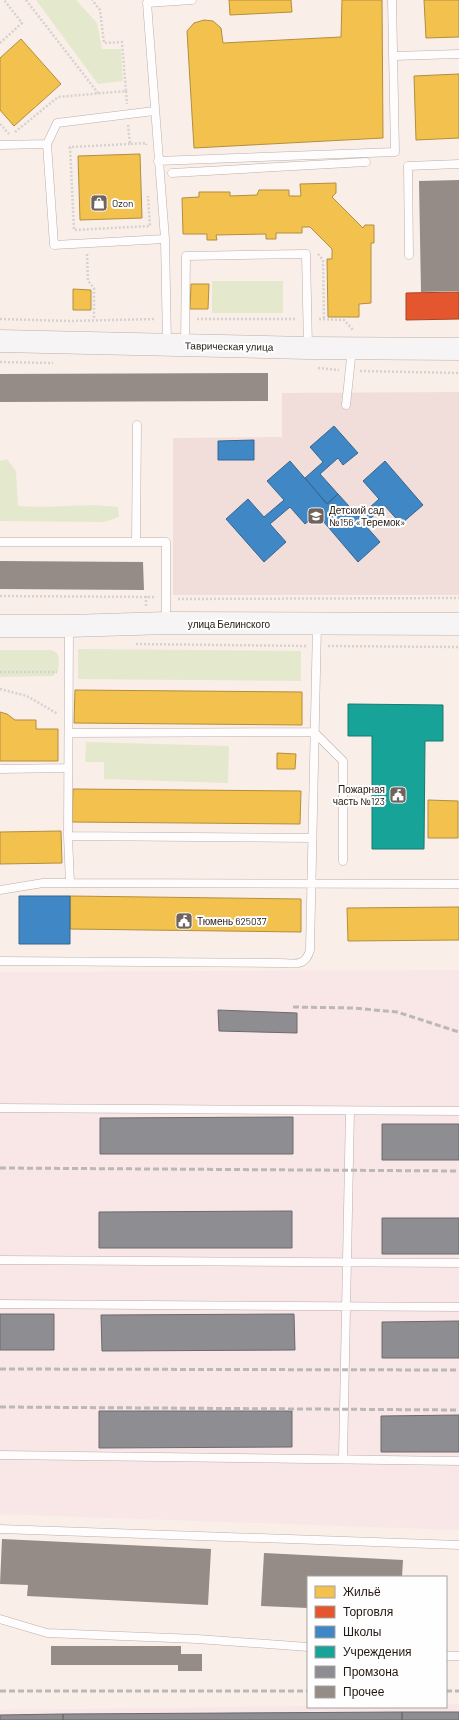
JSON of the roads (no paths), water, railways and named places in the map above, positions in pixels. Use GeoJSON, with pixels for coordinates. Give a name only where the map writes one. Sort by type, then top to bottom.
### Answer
{"type":"FeatureCollection","features":[{"type":"Feature","properties":{"kind":"street","name":"Таврическая улица"},"geometry":{"type":"LineString","coordinates":[[0,341],[308,348],[353,339],[459,349]]}},
{"type":"Feature","properties":{"kind":"street","name":"улица Белинского"},"geometry":{"type":"LineString","coordinates":[[0,626],[69,626],[166,623],[459,624]]}},
{"type":"Feature","properties":{"kind":"lane"},"geometry":{"type":"LineString","coordinates":[[176,345],[166,319],[165,239],[154,111],[147,3],[192,0]]}},
{"type":"Feature","properties":{"kind":"lane"},"geometry":{"type":"LineString","coordinates":[[158,161],[395,152],[392,0]]}},
{"type":"Feature","properties":{"kind":"lane"},"geometry":{"type":"LineString","coordinates":[[394,56],[459,54]]}},
{"type":"Feature","properties":{"kind":"lane"},"geometry":{"type":"LineString","coordinates":[[154,111],[57,123],[47,144],[54,245],[165,239]]}},
{"type":"Feature","properties":{"kind":"lane"},"geometry":{"type":"LineString","coordinates":[[0,144],[47,144]]}},
{"type":"Feature","properties":{"kind":"lane"},"geometry":{"type":"LineString","coordinates":[[172,173],[366,162]]}},
{"type":"Feature","properties":{"kind":"lane"},"geometry":{"type":"LineString","coordinates":[[409,255],[408,166],[459,164]]}},
{"type":"Feature","properties":{"kind":"lane"},"geometry":{"type":"LineString","coordinates":[[176,345],[185,319],[186,256],[306,254],[308,348]]}},
{"type":"Feature","properties":{"kind":"lane"},"geometry":{"type":"LineString","coordinates":[[346,405],[353,339]]}},
{"type":"Feature","properties":{"kind":"lane"},"geometry":{"type":"LineString","coordinates":[[136,542],[137,425]]}},
{"type":"Feature","properties":{"kind":"lane"},"geometry":{"type":"LineString","coordinates":[[0,542],[166,542],[166,623]]}},
{"type":"Feature","properties":{"kind":"lane"},"geometry":{"type":"LineString","coordinates":[[0,961],[304,963],[308,960],[310,950],[317,624]]}},
{"type":"Feature","properties":{"kind":"lane"},"geometry":{"type":"LineString","coordinates":[[69,626],[68,672],[70,733],[68,768],[68,836],[70,883]]}},
{"type":"Feature","properties":{"kind":"lane"},"geometry":{"type":"LineString","coordinates":[[70,733],[314,732],[343,761],[344,861]]}},
{"type":"Feature","properties":{"kind":"lane"},"geometry":{"type":"LineString","coordinates":[[0,769],[68,768]]}},
{"type":"Feature","properties":{"kind":"lane"},"geometry":{"type":"LineString","coordinates":[[68,836],[312,838]]}},
{"type":"Feature","properties":{"kind":"lane"},"geometry":{"type":"LineString","coordinates":[[0,890],[43,883],[459,884]]}},
{"type":"Feature","properties":{"kind":"lane"},"geometry":{"type":"LineString","coordinates":[[0,1108],[459,1111]]}},
{"type":"Feature","properties":{"kind":"lane"},"geometry":{"type":"LineString","coordinates":[[343,1459],[350,1111]]}},
{"type":"Feature","properties":{"kind":"lane"},"geometry":{"type":"LineString","coordinates":[[0,1260],[459,1263]]}},
{"type":"Feature","properties":{"kind":"lane"},"geometry":{"type":"LineString","coordinates":[[0,1304],[459,1307]]}},
{"type":"Feature","properties":{"kind":"lane"},"geometry":{"type":"LineString","coordinates":[[0,1455],[459,1461]]}},
{"type":"Feature","properties":{"kind":"lane"},"geometry":{"type":"LineString","coordinates":[[0,1529],[459,1545]]}},
{"type":"Feature","properties":{"kind":"lane"},"geometry":{"type":"LineString","coordinates":[[0,1619],[47,1633],[197,1639],[307,1647]]}},
{"type":"Feature","properties":{"kind":"lane"},"geometry":{"type":"LineString","coordinates":[[447,1656],[459,1656]]}},
{"type":"Feature","properties":{"kind":"railway"},"geometry":{"type":"LineString","coordinates":[[293,1007],[353,1008],[397,1012],[459,1032]]}},
{"type":"Feature","properties":{"kind":"railway"},"geometry":{"type":"LineString","coordinates":[[0,1168],[459,1171]]}},
{"type":"Feature","properties":{"kind":"railway"},"geometry":{"type":"LineString","coordinates":[[0,1369],[459,1370]]}},
{"type":"Feature","properties":{"kind":"railway"},"geometry":{"type":"LineString","coordinates":[[0,1407],[459,1410]]}},
{"type":"Feature","properties":{"kind":"railway"},"geometry":{"type":"LineString","coordinates":[[0,1691],[307,1691]]}},
{"type":"Feature","properties":{"kind":"railway"},"geometry":{"type":"LineString","coordinates":[[447,1691],[459,1691]]}},
{"type":"Feature","properties":{"kind":"place","name":"Ozon"},"geometry":{"type":"Point","coordinates":[99,203]}},
{"type":"Feature","properties":{"kind":"place","name":"Детский сад №156 «Теремок»"},"geometry":{"type":"Point","coordinates":[316,516]}},
{"type":"Feature","properties":{"kind":"place","name":"Пожарная часть №123"},"geometry":{"type":"Point","coordinates":[398,795]}},
{"type":"Feature","properties":{"kind":"place","name":"Тюмень 625037"},"geometry":{"type":"Point","coordinates":[184,921]}}]}
